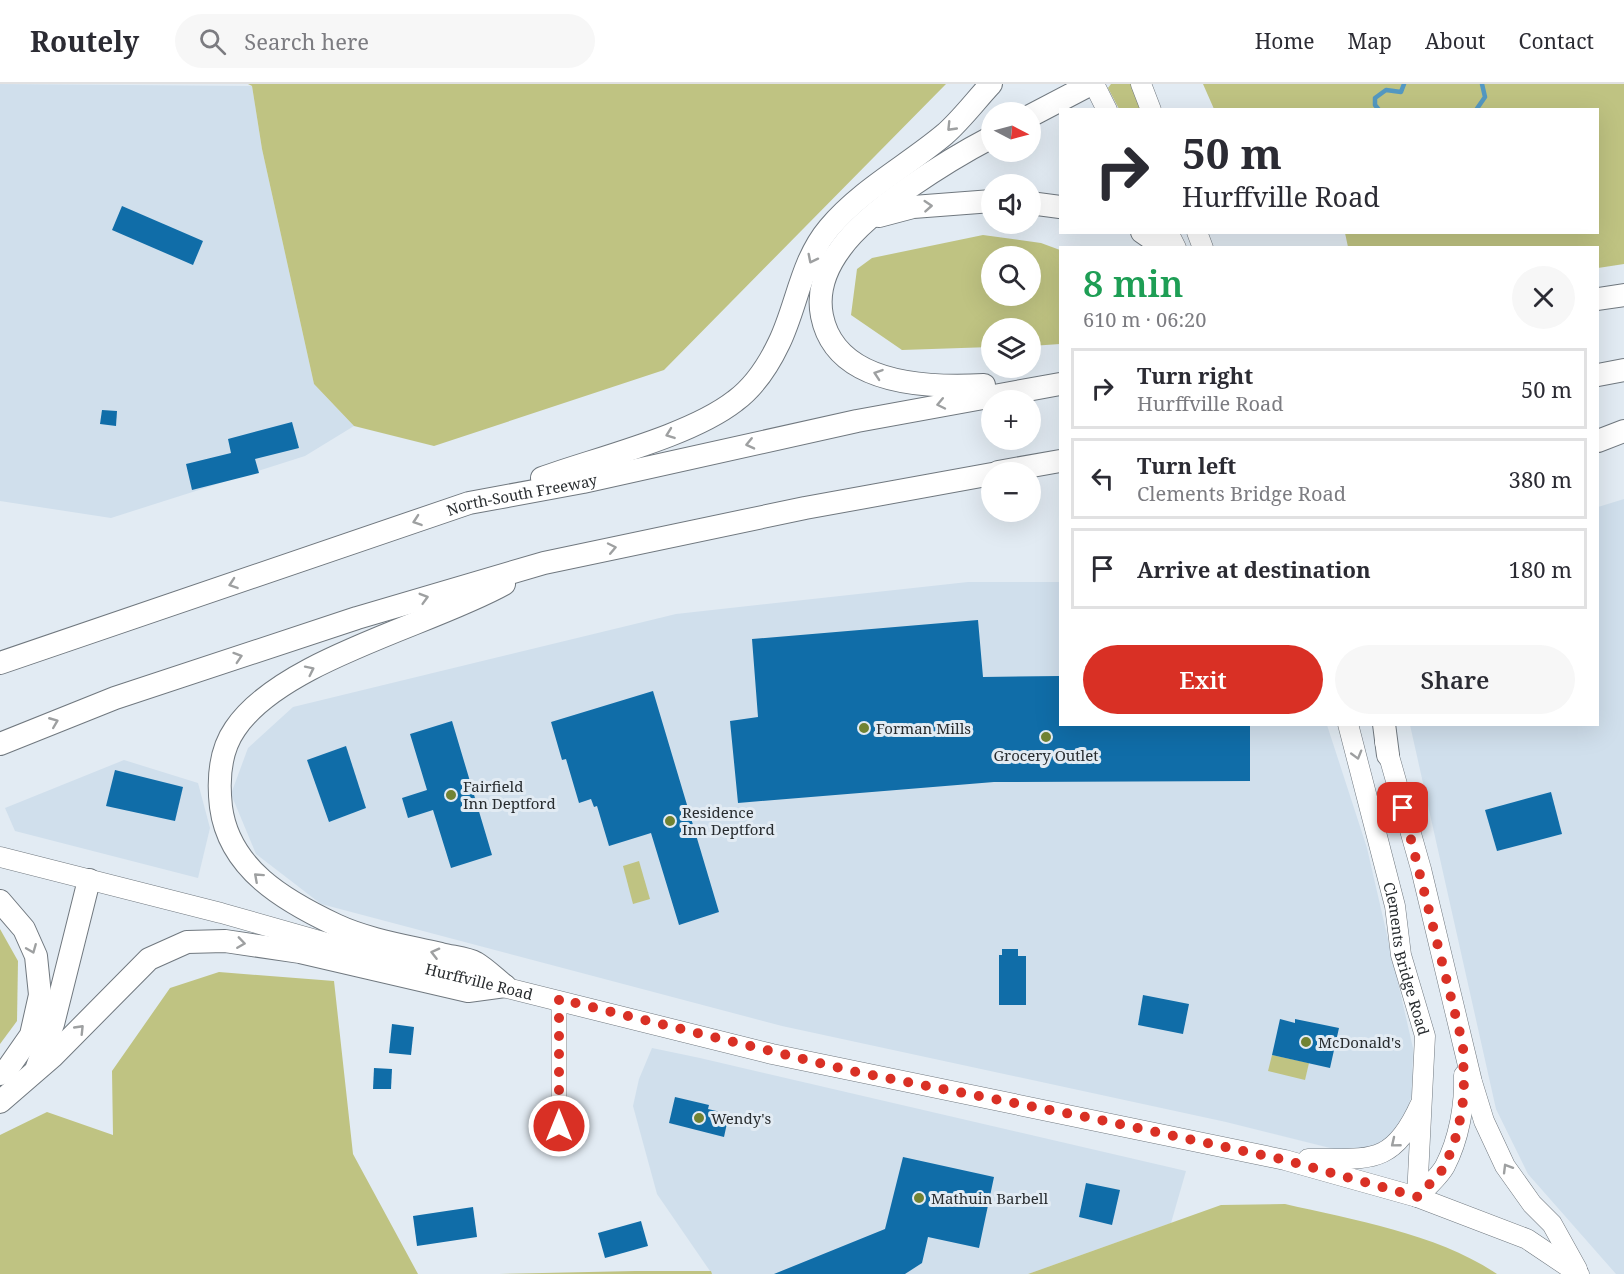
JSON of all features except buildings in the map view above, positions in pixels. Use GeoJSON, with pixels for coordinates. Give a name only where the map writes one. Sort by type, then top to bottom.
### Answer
{"type":"FeatureCollection","features":[{"type":"Feature","properties":{"kind":"highway"},"geometry":{"type":"LineString","coordinates":[[469,503],[676,431],[736,401],[752,385],[775,351],[787,325],[799,283],[822,238],[867,192],[945,134],[991,84]]}},
{"type":"Feature","properties":{"kind":"highway"},"geometry":{"type":"LineString","coordinates":[[1041,110],[1093,84]]}},
{"type":"Feature","properties":{"kind":"highway"},"geometry":{"type":"LineString","coordinates":[[981,144],[902,192],[843,245],[823,282],[821,310],[824,325],[833,343],[844,355],[864,369],[917,384],[968,386],[1059,382]]}},
{"type":"Feature","properties":{"kind":"highway"},"geometry":{"type":"LineString","coordinates":[[871,218],[913,207],[981,202]]}},
{"type":"Feature","properties":{"kind":"highway"},"geometry":{"type":"LineString","coordinates":[[1041,204],[1059,207]]}},
{"type":"Feature","properties":{"kind":"highway"},"geometry":{"type":"LineString","coordinates":[[1145,234],[1162,246]]}},
{"type":"Feature","properties":{"kind":"highway"},"geometry":{"type":"LineString","coordinates":[[1599,299],[1624,295]]}},
{"type":"Feature","properties":{"kind":"highway"},"geometry":{"type":"LineString","coordinates":[[1599,375],[1624,370]]}},
{"type":"Feature","properties":{"kind":"highway","name":"North-South Freeway"},"geometry":{"type":"LineString","coordinates":[[0,663],[469,503],[583,482],[857,421],[1059,382]]}},
{"type":"Feature","properties":{"kind":"highway"},"geometry":{"type":"LineString","coordinates":[[1599,441],[1624,431]]}},
{"type":"Feature","properties":{"kind":"highway"},"geometry":{"type":"LineString","coordinates":[[1041,464],[1059,461]]}},
{"type":"Feature","properties":{"kind":"highway"},"geometry":{"type":"LineString","coordinates":[[0,744],[126,694],[357,618],[544,563],[805,508],[981,476]]}},
{"type":"Feature","properties":{"kind":"highway"},"geometry":{"type":"LineString","coordinates":[[505,986],[475,963],[338,926],[271,888],[254,875],[240,858],[230,838],[222,815],[219,780],[223,755],[234,730],[253,708],[277,689],[334,659],[474,601],[544,563]]}},
{"type":"Feature","properties":{"kind":"highway"},"geometry":{"type":"LineString","coordinates":[[1382,726],[1388,755]]}},
{"type":"Feature","properties":{"kind":"highway"},"geometry":{"type":"LineString","coordinates":[[37,1069],[53,1024],[89,880]]}},
{"type":"Feature","properties":{"kind":"highway"},"geometry":{"type":"LineString","coordinates":[[0,901],[24,929],[36,956],[40,994],[31,1035],[6,1071],[0,1074]]}},
{"type":"Feature","properties":{"kind":"highway"},"geometry":{"type":"LineString","coordinates":[[0,1102],[52,1057],[149,959],[187,942],[225,941],[300,952],[468,991],[505,986]]}},
{"type":"Feature","properties":{"kind":"main road"},"geometry":{"type":"LineString","coordinates":[[1093,84],[1106,108]]}},
{"type":"Feature","properties":{"kind":"main road"},"geometry":{"type":"LineString","coordinates":[[1141,84],[1150,108]]}},
{"type":"Feature","properties":{"kind":"main road","name":"Clements Bridge Road"},"geometry":{"type":"LineString","coordinates":[[1349,726],[1392,895],[1401,955],[1425,1036],[1418,1197]]}},
{"type":"Feature","properties":{"kind":"main road"},"geometry":{"type":"LineString","coordinates":[[1388,755],[1421,869],[1463,1045],[1484,1121],[1505,1166],[1532,1204],[1552,1224],[1580,1274]]}},
{"type":"Feature","properties":{"kind":"main road","name":"Hurffville Road"},"geometry":{"type":"LineString","coordinates":[[0,857],[220,913],[334,945],[851,1071],[1096,1119],[1285,1160],[1418,1197]]}},
{"type":"Feature","properties":{"kind":"main road"},"geometry":{"type":"LineString","coordinates":[[1463,1045],[1464,1095],[1458,1131],[1445,1167],[1418,1197],[1527,1239],[1580,1274]]}},
{"type":"Feature","properties":{"kind":"main road"},"geometry":{"type":"LineString","coordinates":[[1285,1160],[1368,1158],[1396,1145],[1409,1128],[1424,1094]]}},
{"type":"Feature","properties":{"kind":"street"},"geometry":{"type":"LineString","coordinates":[[559,999],[559,1147]]}},
{"type":"Feature","properties":{"kind":"shaded area"},"geometry":{"type":"Polygon","coordinates":[[[0,84],[252,86],[262,149],[314,384],[354,426],[305,456],[111,518],[0,501],[0,84]]]}},
{"type":"Feature","properties":{"kind":"shaded area"},"geometry":{"type":"Polygon","coordinates":[[[1624,499],[1624,1274],[1616,1274],[1528,1174],[1496,1109],[1410,726],[1599,726],[1599,507],[1624,499]]]}},
{"type":"Feature","properties":{"kind":"shaded area"},"geometry":{"type":"Polygon","coordinates":[[[968,582],[1059,582],[1059,726],[1327,726],[1367,848],[1413,1048],[1412,1093],[1403,1128],[1374,1150],[1346,1152],[1226,1122],[782,1026],[321,904],[256,854],[231,794],[248,748],[293,707],[676,614],[968,582]]]}},
{"type":"Feature","properties":{"kind":"shaded area"},"geometry":{"type":"Polygon","coordinates":[[[124,760],[198,783],[210,828],[198,878],[15,831],[5,808],[124,760]]]}},
{"type":"Feature","properties":{"kind":"shaded area"},"geometry":{"type":"Polygon","coordinates":[[[652,1048],[1186,1171],[1171,1223],[1028,1274],[712,1274],[657,1194],[633,1106],[639,1079],[652,1048]]]}},
{"type":"Feature","properties":{"kind":"green space"},"geometry":{"type":"Polygon","coordinates":[[[248,84],[946,84],[664,370],[434,446],[354,426],[314,384],[262,149],[252,86],[248,84]]]}},
{"type":"Feature","properties":{"kind":"green space"},"geometry":{"type":"Polygon","coordinates":[[[1111,84],[1133,84],[1142,108],[1118,108],[1108,88],[1111,84]]]}},
{"type":"Feature","properties":{"kind":"green space"},"geometry":{"type":"Polygon","coordinates":[[[1203,84],[1624,84],[1624,264],[1599,268],[1599,246],[1348,246],[1345,234],[1599,234],[1599,108],[1214,108],[1203,84]]]}},
{"type":"Feature","properties":{"kind":"green space"},"geometry":{"type":"Polygon","coordinates":[[[983,235],[1041,243],[1059,250],[1059,344],[1041,345],[1041,318],[981,318],[981,347],[902,350],[851,315],[857,269],[872,258],[983,235]]]}},
{"type":"Feature","properties":{"kind":"green space"},"geometry":{"type":"Polygon","coordinates":[[[639,861],[650,899],[633,904],[623,866],[639,861]]]}},
{"type":"Feature","properties":{"kind":"green space"},"geometry":{"type":"Polygon","coordinates":[[[0,929],[18,961],[17,1021],[0,1044],[0,929]]]}},
{"type":"Feature","properties":{"kind":"green space"},"geometry":{"type":"Polygon","coordinates":[[[219,972],[334,981],[353,1154],[418,1274],[0,1274],[0,1135],[47,1112],[113,1135],[112,1071],[170,988],[219,972]]]}},
{"type":"Feature","properties":{"kind":"green space"},"geometry":{"type":"Polygon","coordinates":[[[1272,1055],[1309,1063],[1305,1080],[1268,1071],[1272,1055]]]}},
{"type":"Feature","properties":{"kind":"green space"},"geometry":{"type":"Polygon","coordinates":[[[1285,1204],[1422,1238],[1474,1260],[1497,1274],[1028,1274],[1221,1205],[1285,1204]]]}},
{"type":"Feature","properties":{"kind":"green space"},"geometry":{"type":"Polygon","coordinates":[[[711,1271],[712,1274],[499,1274],[711,1271]]]}},
{"type":"Feature","properties":{"kind":"waterway"},"geometry":{"type":"LineString","coordinates":[[1377,108],[1375,98],[1386,90],[1401,92],[1404,84]]}},
{"type":"Feature","properties":{"kind":"waterway"},"geometry":{"type":"LineString","coordinates":[[1477,108],[1485,97],[1482,84]]}},
{"type":"Feature","properties":{"kind":"place","name":"Forman Mills"},"geometry":{"type":"Point","coordinates":[864,728]}},
{"type":"Feature","properties":{"kind":"place","name":"Grocery Outlet"},"geometry":{"type":"Point","coordinates":[1046,737]}},
{"type":"Feature","properties":{"kind":"place","name":"Fairfield Inn Deptford"},"geometry":{"type":"Point","coordinates":[451,795]}},
{"type":"Feature","properties":{"kind":"place","name":"Residence Inn Deptford"},"geometry":{"type":"Point","coordinates":[670,821]}},
{"type":"Feature","properties":{"kind":"place","name":"McDonald's"},"geometry":{"type":"Point","coordinates":[1306,1042]}},
{"type":"Feature","properties":{"kind":"place","name":"Wendy's"},"geometry":{"type":"Point","coordinates":[699,1118]}},
{"type":"Feature","properties":{"kind":"place","name":"Mathuin Barbell"},"geometry":{"type":"Point","coordinates":[919,1198]}},
{"type":"Feature","properties":{"kind":"route"},"geometry":{"type":"LineString","coordinates":[[559,1126],[559,999],[772,1054],[1096,1119],[1285,1160],[1418,1197],[1445,1167],[1458,1131],[1464,1095],[1463,1045],[1421,869],[1403,808]]}}]}
